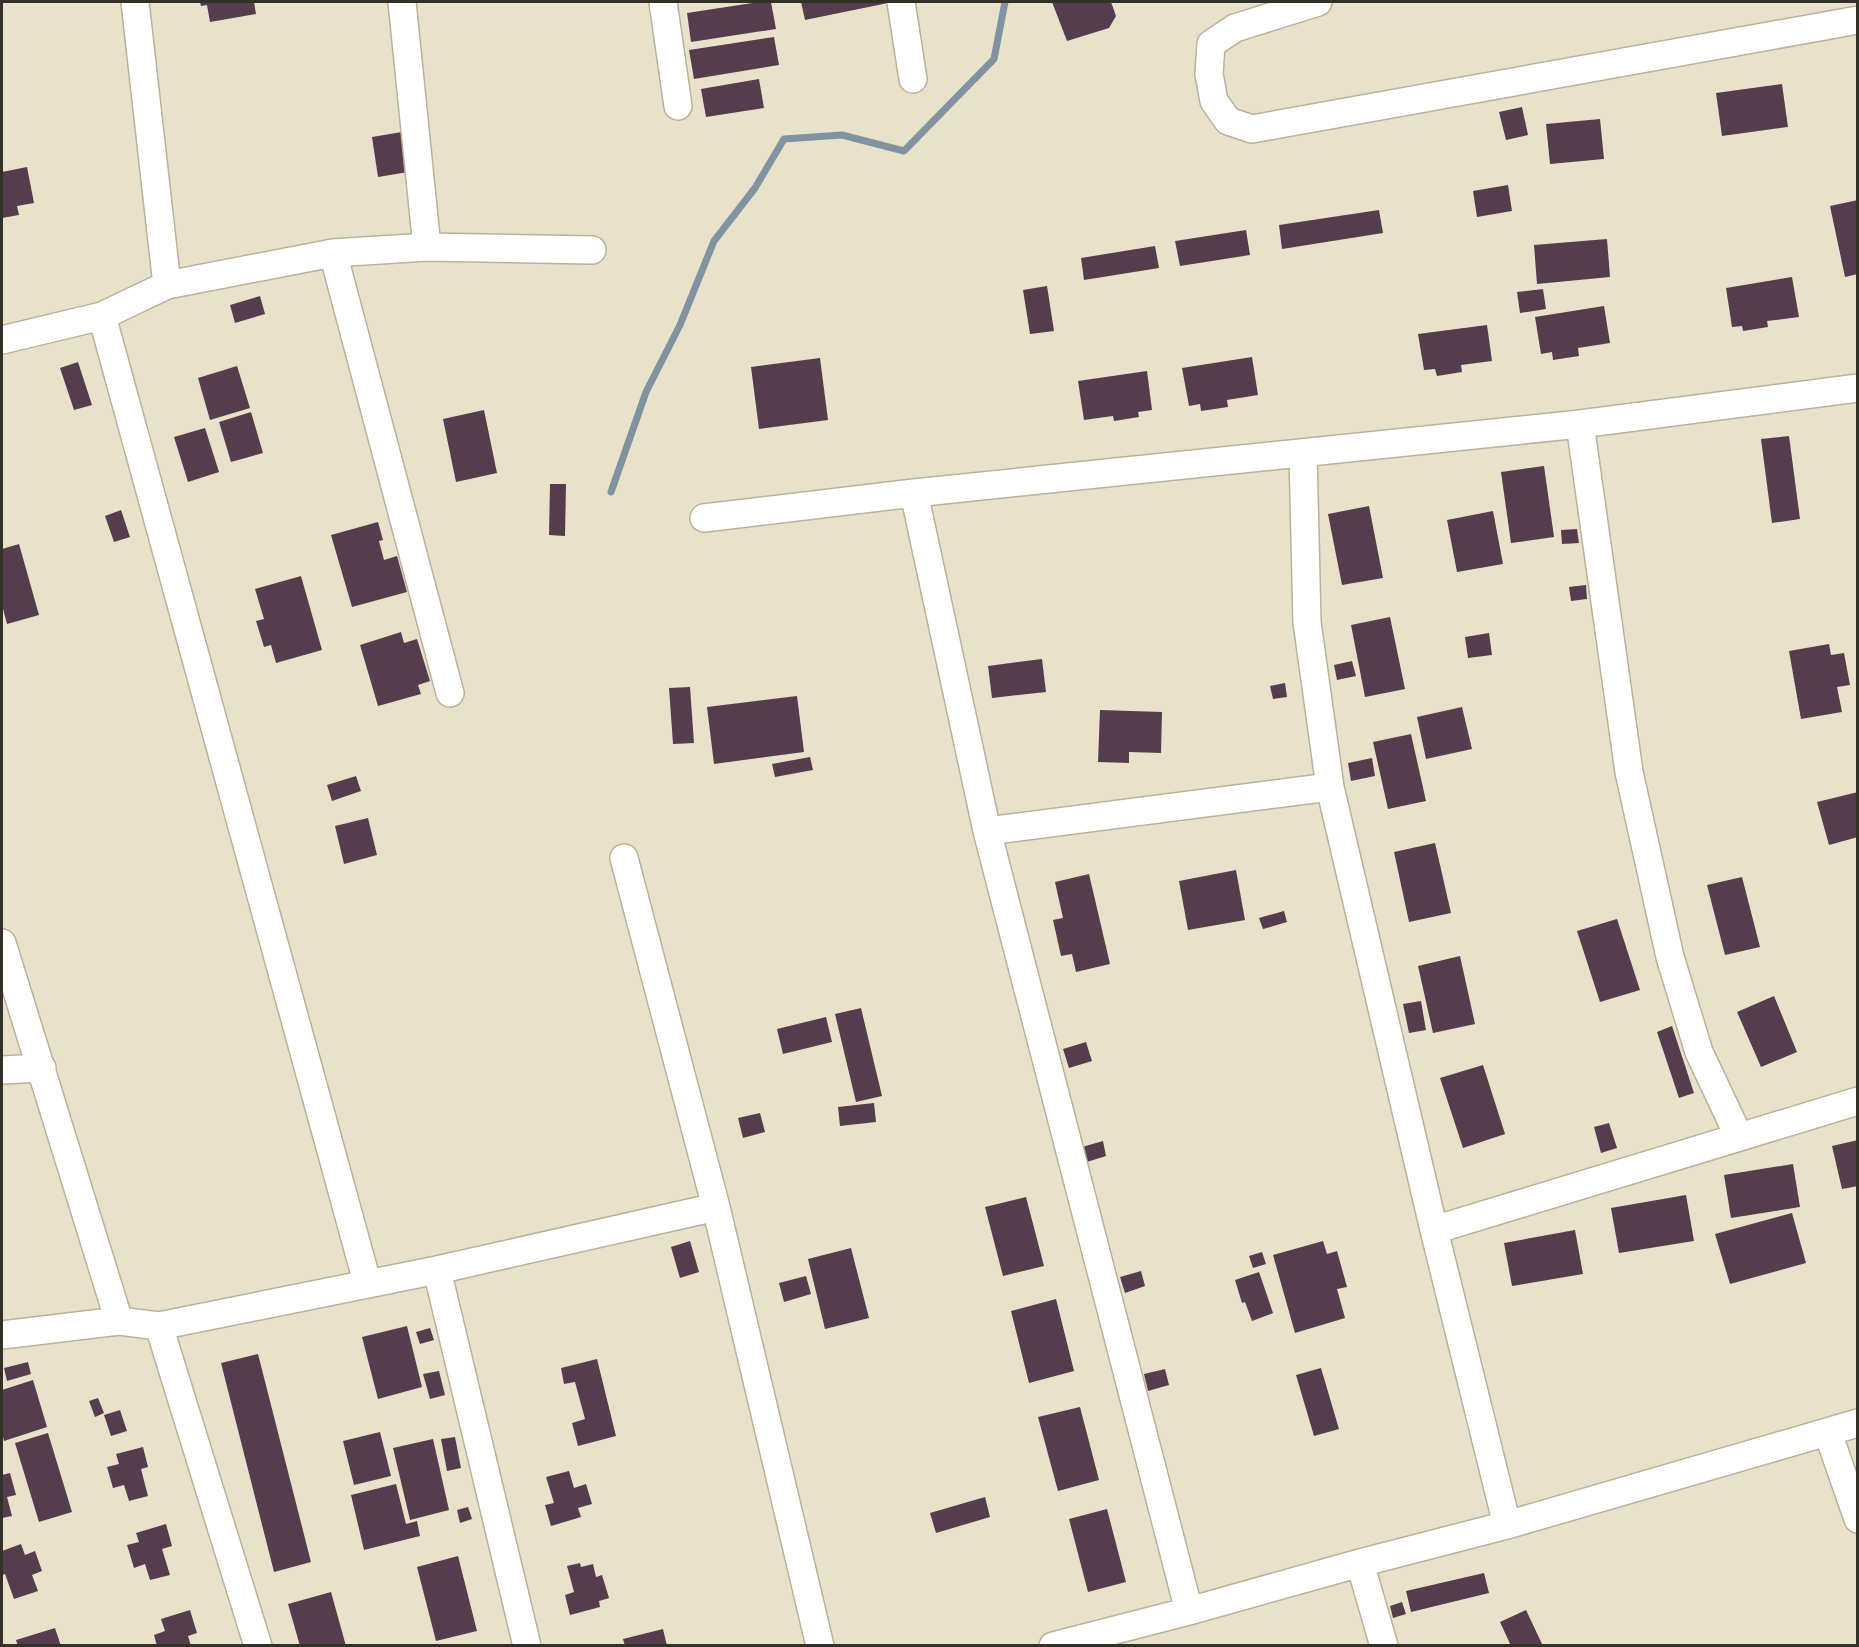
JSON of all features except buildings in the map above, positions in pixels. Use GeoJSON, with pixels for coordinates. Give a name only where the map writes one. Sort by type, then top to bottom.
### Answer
{"type":"FeatureCollection","features":[{"type":"Feature","properties":{"kind":"street"},"geometry":{"type":"LineString","coordinates":[[135,2],[166,285]]}},
{"type":"Feature","properties":{"kind":"street"},"geometry":{"type":"LineString","coordinates":[[402,2],[427,247]]}},
{"type":"Feature","properties":{"kind":"street"},"geometry":{"type":"LineString","coordinates":[[663,2],[678,106]]}},
{"type":"Feature","properties":{"kind":"street"},"geometry":{"type":"LineString","coordinates":[[901,2],[913,79]]}},
{"type":"Feature","properties":{"kind":"street"},"geometry":{"type":"LineString","coordinates":[[1318,2],[1235,28],[1211,45],[1209,74],[1214,101],[1228,121],[1252,129],[1857,20]]}},
{"type":"Feature","properties":{"kind":"street"},"geometry":{"type":"LineString","coordinates":[[2,340],[102,316],[166,285],[333,253],[427,247],[591,250]]}},
{"type":"Feature","properties":{"kind":"street"},"geometry":{"type":"LineString","coordinates":[[333,253],[450,693]]}},
{"type":"Feature","properties":{"kind":"street"},"geometry":{"type":"LineString","coordinates":[[102,316],[368,1282]]}},
{"type":"Feature","properties":{"kind":"street"},"geometry":{"type":"LineString","coordinates":[[704,518],[914,493],[1580,424],[1857,388]]}},
{"type":"Feature","properties":{"kind":"street"},"geometry":{"type":"LineString","coordinates":[[1580,424],[1629,772],[1670,957],[1699,1052],[1739,1137]]}},
{"type":"Feature","properties":{"kind":"street"},"geometry":{"type":"LineString","coordinates":[[1303,453],[1307,622],[1330,787],[1434,1230],[1507,1525]]}},
{"type":"Feature","properties":{"kind":"street"},"geometry":{"type":"LineString","coordinates":[[914,493],[987,831],[1189,1611]]}},
{"type":"Feature","properties":{"kind":"street"},"geometry":{"type":"LineString","coordinates":[[987,831],[1330,787]]}},
{"type":"Feature","properties":{"kind":"street"},"geometry":{"type":"LineString","coordinates":[[624,858],[716,1207],[820,1646]]}},
{"type":"Feature","properties":{"kind":"street"},"geometry":{"type":"LineString","coordinates":[[2,943],[119,1321]]}},
{"type":"Feature","properties":{"kind":"street"},"geometry":{"type":"LineString","coordinates":[[2,1070],[42,1068]]}},
{"type":"Feature","properties":{"kind":"street"},"geometry":{"type":"LineString","coordinates":[[1434,1230],[1857,1101]]}},
{"type":"Feature","properties":{"kind":"street"},"geometry":{"type":"LineString","coordinates":[[2,1335],[119,1321],[159,1326],[368,1282],[437,1270],[716,1207]]}},
{"type":"Feature","properties":{"kind":"street"},"geometry":{"type":"LineString","coordinates":[[437,1270],[527,1646]]}},
{"type":"Feature","properties":{"kind":"street"},"geometry":{"type":"LineString","coordinates":[[159,1326],[258,1646]]}},
{"type":"Feature","properties":{"kind":"street"},"geometry":{"type":"LineString","coordinates":[[1053,1646],[1507,1525],[1857,1423]]}},
{"type":"Feature","properties":{"kind":"street"},"geometry":{"type":"LineString","coordinates":[[1828,1432],[1857,1519]]}},
{"type":"Feature","properties":{"kind":"street"},"geometry":{"type":"LineString","coordinates":[[1360,1563],[1384,1646]]}},
{"type":"Feature","properties":{"kind":"waterway"},"geometry":{"type":"LineString","coordinates":[[611,492],[646,392],[680,325],[714,241],[755,188],[784,139],[842,135],[904,151],[994,59],[1005,2]]}}]}
